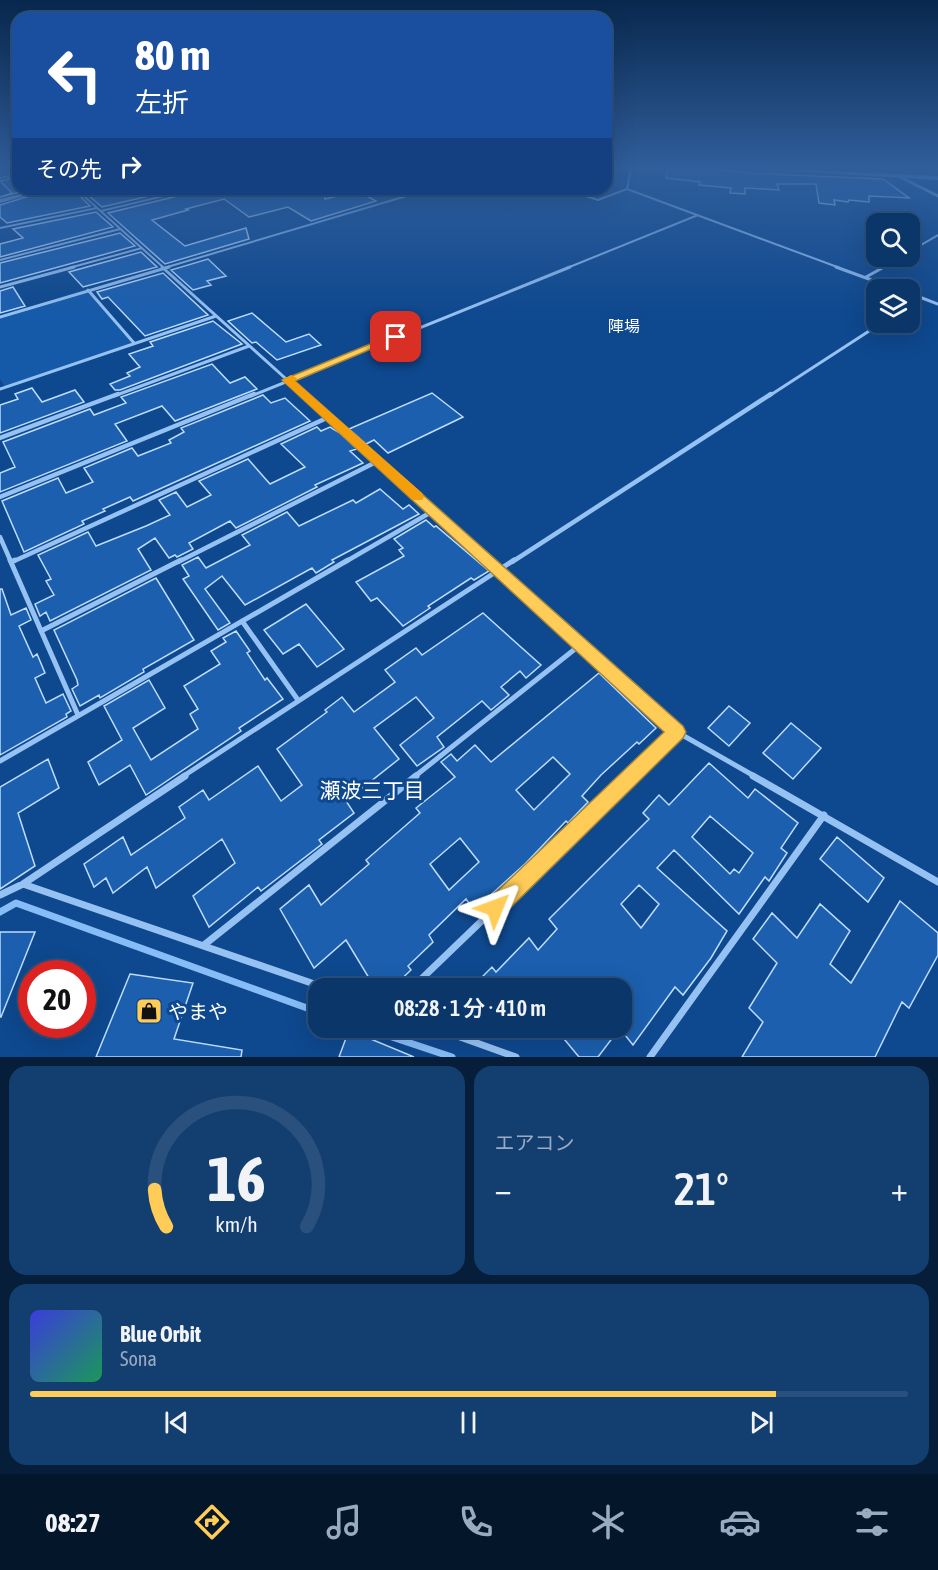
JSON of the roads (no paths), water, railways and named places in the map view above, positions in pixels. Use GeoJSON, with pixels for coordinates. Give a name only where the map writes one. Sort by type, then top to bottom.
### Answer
{"type":"FeatureCollection","features":[{"type":"Feature","properties":{"kind":"lane"},"geometry":{"type":"LineString","coordinates":[[0,228],[53,218]]}},
{"type":"Feature","properties":{"kind":"lane"},"geometry":{"type":"LineString","coordinates":[[108,218],[677,732],[938,882]]}},
{"type":"Feature","properties":{"kind":"lane"},"geometry":{"type":"LineString","coordinates":[[0,317],[331,218]]}},
{"type":"Feature","properties":{"kind":"lane"},"geometry":{"type":"LineString","coordinates":[[0,497],[690,218]]}},
{"type":"Feature","properties":{"kind":"lane"},"geometry":{"type":"LineString","coordinates":[[707,218],[871,279]]}},
{"type":"Feature","properties":{"kind":"lane"},"geometry":{"type":"LineString","coordinates":[[0,260],[120,229]]}},
{"type":"Feature","properties":{"kind":"lane"},"geometry":{"type":"LineString","coordinates":[[920,246],[938,235]]}},
{"type":"Feature","properties":{"kind":"lane"},"geometry":{"type":"LineString","coordinates":[[0,287],[142,248]]}},
{"type":"Feature","properties":{"kind":"lane"},"geometry":{"type":"LineString","coordinates":[[866,277],[883,267]]}},
{"type":"Feature","properties":{"kind":"lane"},"geometry":{"type":"LineString","coordinates":[[88,291],[134,343]]}},
{"type":"Feature","properties":{"kind":"lane"},"geometry":{"type":"LineString","coordinates":[[922,298],[938,304]]}},
{"type":"Feature","properties":{"kind":"lane"},"geometry":{"type":"LineString","coordinates":[[0,389],[216,316]]}},
{"type":"Feature","properties":{"kind":"lane"},"geometry":{"type":"LineString","coordinates":[[0,895],[23,884],[298,700],[866,333]]}},
{"type":"Feature","properties":{"kind":"lane"},"geometry":{"type":"LineString","coordinates":[[0,438],[249,346]]}},
{"type":"Feature","properties":{"kind":"lane"},"geometry":{"type":"LineString","coordinates":[[11,562],[329,417]]}},
{"type":"Feature","properties":{"kind":"lane"},"geometry":{"type":"LineString","coordinates":[[41,631],[378,461]]}},
{"type":"Feature","properties":{"kind":"lane"},"geometry":{"type":"LineString","coordinates":[[0,760],[433,511]]}},
{"type":"Feature","properties":{"kind":"lane"},"geometry":{"type":"LineString","coordinates":[[0,537],[78,716]]}},
{"type":"Feature","properties":{"kind":"lane"},"geometry":{"type":"LineString","coordinates":[[243,621],[298,700]]}},
{"type":"Feature","properties":{"kind":"lane"},"geometry":{"type":"LineString","coordinates":[[204,945],[580,645]]}},
{"type":"Feature","properties":{"kind":"lane"},"geometry":{"type":"LineString","coordinates":[[422,978],[677,732]]}},
{"type":"Feature","properties":{"kind":"lane"},"geometry":{"type":"LineString","coordinates":[[650,1057],[824,815]]}},
{"type":"Feature","properties":{"kind":"lane"},"geometry":{"type":"LineString","coordinates":[[23,884],[308,982]]}},
{"type":"Feature","properties":{"kind":"lane"},"geometry":{"type":"LineString","coordinates":[[463,1038],[516,1057]]}},
{"type":"Feature","properties":{"kind":"waterway"},"geometry":{"type":"LineString","coordinates":[[0,912],[16,903],[308,1008]]}},
{"type":"Feature","properties":{"kind":"waterway"},"geometry":{"type":"LineString","coordinates":[[395,1038],[452,1057]]}},
{"type":"Feature","properties":{"kind":"place","name":"やまや"},"geometry":{"type":"Point","coordinates":[149,1011]}},
{"type":"Feature","properties":{"kind":"district","name":"陣場"},"geometry":{"type":"Point","coordinates":[624,326]}},
{"type":"Feature","properties":{"kind":"district","name":"瀬波三丁目"},"geometry":{"type":"Point","coordinates":[372,790]}}]}
